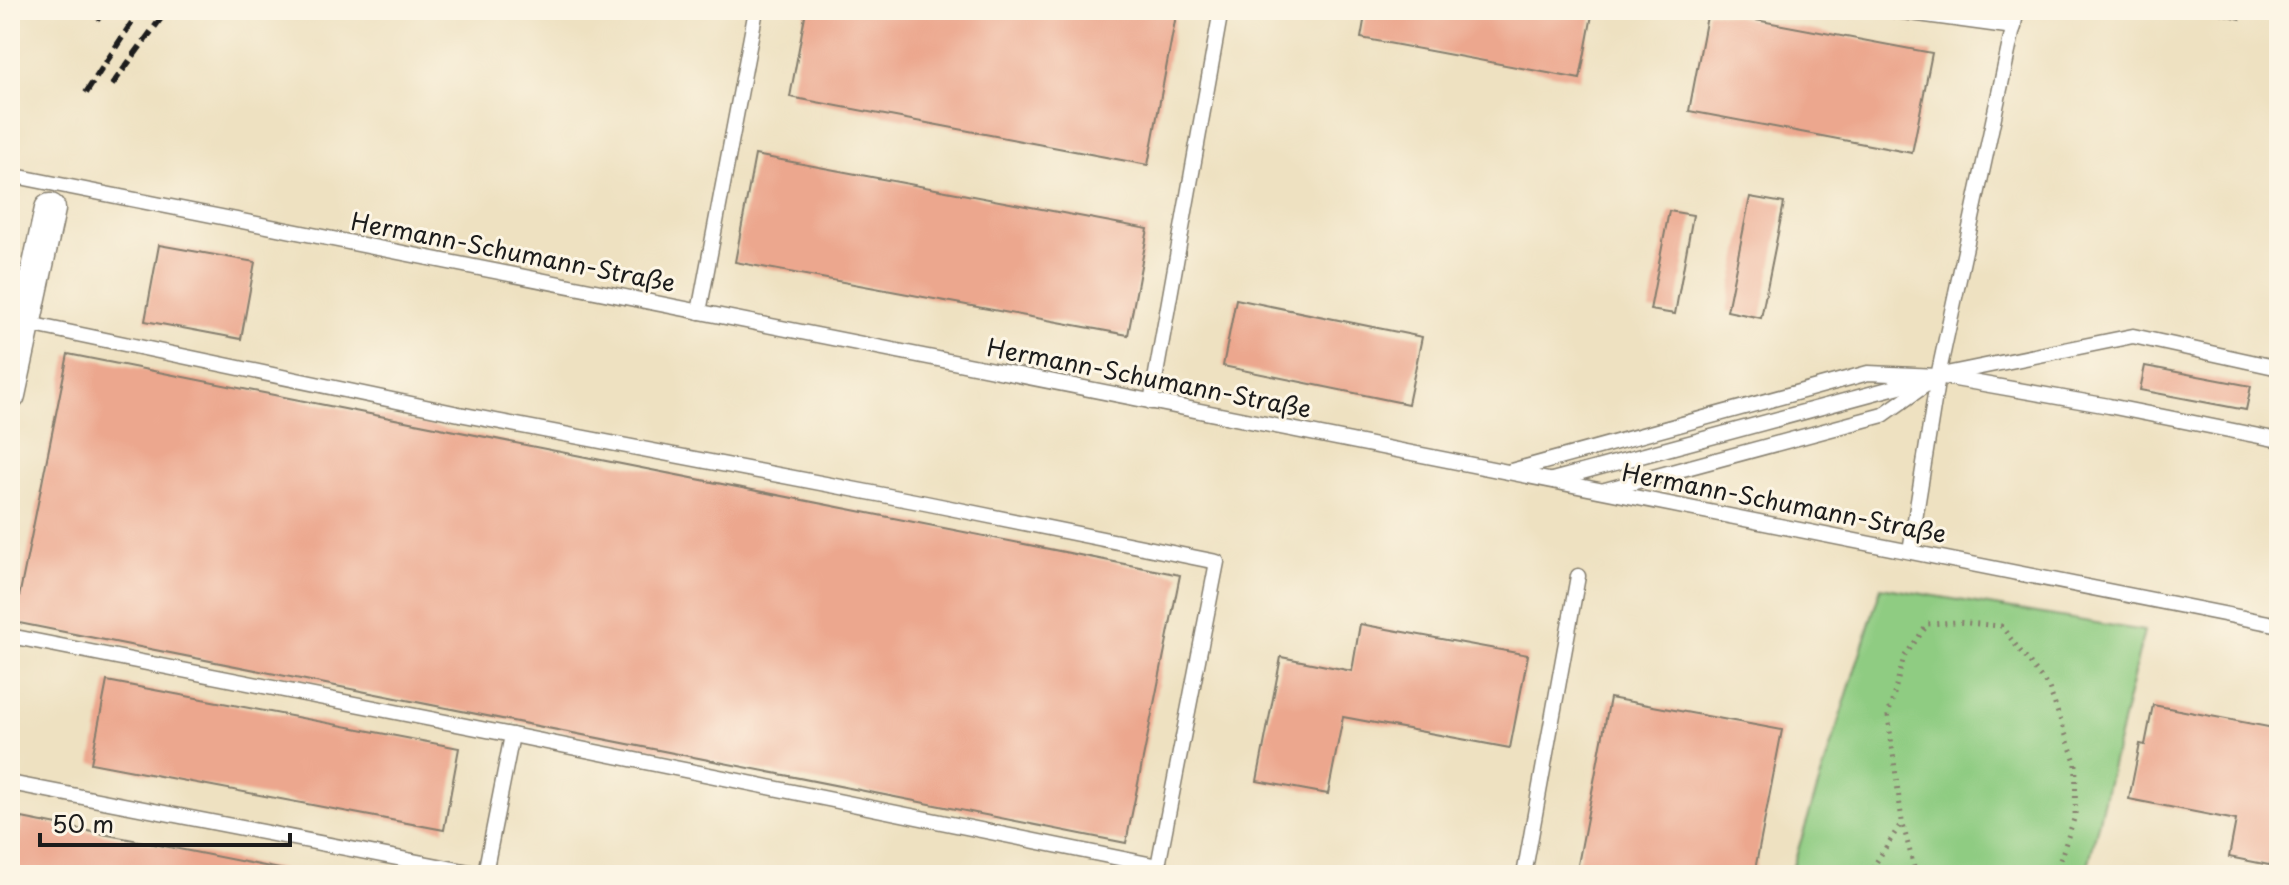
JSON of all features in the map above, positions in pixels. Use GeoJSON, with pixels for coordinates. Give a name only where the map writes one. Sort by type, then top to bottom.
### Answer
{"type":"FeatureCollection","features":[{"type":"Feature","properties":{"kind":"street"},"geometry":{"type":"LineString","coordinates":[[10,395],[17,321],[50,209]]}},
{"type":"Feature","properties":{"kind":"lane"},"geometry":{"type":"LineString","coordinates":[[699,312],[756,10]]}},
{"type":"Feature","properties":{"kind":"lane"},"geometry":{"type":"LineString","coordinates":[[1151,402],[1221,10]]}},
{"type":"Feature","properties":{"kind":"lane"},"geometry":{"type":"LineString","coordinates":[[1889,10],[2014,27]]}},
{"type":"Feature","properties":{"kind":"lane"},"geometry":{"type":"LineString","coordinates":[[1910,551],[1938,376],[2017,10]]}},
{"type":"Feature","properties":{"kind":"lane","name":"Hermann-Schumann-Straße"},"geometry":{"type":"LineString","coordinates":[[10,175],[2279,625]]}},
{"type":"Feature","properties":{"kind":"lane"},"geometry":{"type":"LineString","coordinates":[[10,636],[512,735],[1157,870],[1217,562],[459,414],[17,321]]}},
{"type":"Feature","properties":{"kind":"lane"},"geometry":{"type":"LineString","coordinates":[[1548,481],[1938,376],[2133,336],[2279,368]]}},
{"type":"Feature","properties":{"kind":"lane"},"geometry":{"type":"LineString","coordinates":[[1505,472],[1868,373],[1938,376],[2279,440]]}},
{"type":"Feature","properties":{"kind":"lane"},"geometry":{"type":"LineString","coordinates":[[1601,491],[1883,415],[1938,376]]}},
{"type":"Feature","properties":{"kind":"lane"},"geometry":{"type":"LineString","coordinates":[[1524,875],[1578,576]]}},
{"type":"Feature","properties":{"kind":"lane"},"geometry":{"type":"LineString","coordinates":[[10,783],[485,874],[512,735]]}},
{"type":"Feature","properties":{"kind":"path"},"geometry":{"type":"LineString","coordinates":[[1916,875],[1902,821],[1888,716],[1904,657],[1928,624],[1956,622],[2001,626],[2049,688],[2076,764],[2075,816],[2055,873],[2070,875]]}},
{"type":"Feature","properties":{"kind":"path"},"geometry":{"type":"LineString","coordinates":[[1868,875],[1902,821]]}},
{"type":"Feature","properties":{"kind":"green space"},"geometry":{"type":"Polygon","coordinates":[[[1881,587],[2144,631],[2086,875],[1790,875],[1881,587]]]}},
{"type":"Feature","properties":{"kind":"building"},"geometry":{"type":"Polygon","coordinates":[[[806,10],[1177,10],[1148,165],[790,97],[806,10]]]}},
{"type":"Feature","properties":{"kind":"building"},"geometry":{"type":"Polygon","coordinates":[[[1366,10],[1563,10],[1592,15],[1580,79],[1361,38],[1366,10]]]}},
{"type":"Feature","properties":{"kind":"building"},"geometry":{"type":"Polygon","coordinates":[[[2204,10],[2243,10],[2241,19],[2204,10]]]}},
{"type":"Feature","properties":{"kind":"building"},"geometry":{"type":"Polygon","coordinates":[[[1708,11],[1932,53],[1912,153],[1689,111],[1708,11]]]}},
{"type":"Feature","properties":{"kind":"building"},"geometry":{"type":"Polygon","coordinates":[[[755,155],[1148,229],[1128,335],[735,262],[755,155]]]}},
{"type":"Feature","properties":{"kind":"building"},"geometry":{"type":"Polygon","coordinates":[[[1750,197],[1784,203],[1761,318],[1727,311],[1750,197]]]}},
{"type":"Feature","properties":{"kind":"building"},"geometry":{"type":"Polygon","coordinates":[[[1669,211],[1693,215],[1675,314],[1650,310],[1669,211]]]}},
{"type":"Feature","properties":{"kind":"building"},"geometry":{"type":"Polygon","coordinates":[[[159,245],[255,262],[241,339],[145,321],[159,245]]]}},
{"type":"Feature","properties":{"kind":"building"},"geometry":{"type":"Polygon","coordinates":[[[1236,299],[1422,337],[1408,404],[1223,366],[1236,299]]]}},
{"type":"Feature","properties":{"kind":"building"},"geometry":{"type":"Polygon","coordinates":[[[68,354],[1180,575],[1126,843],[14,622],[68,354]]]}},
{"type":"Feature","properties":{"kind":"building"},"geometry":{"type":"Polygon","coordinates":[[[2145,366],[2251,386],[2246,410],[2140,390],[2145,366]]]}},
{"type":"Feature","properties":{"kind":"building"},"geometry":{"type":"Polygon","coordinates":[[[1360,624],[1528,655],[1510,748],[1343,717],[1328,794],[1257,781],[1281,657],[1352,671],[1360,624]]]}},
{"type":"Feature","properties":{"kind":"building"},"geometry":{"type":"Polygon","coordinates":[[[107,681],[459,748],[444,830],[91,763],[107,681]]]}},
{"type":"Feature","properties":{"kind":"building"},"geometry":{"type":"Polygon","coordinates":[[[1610,698],[1782,730],[1754,875],[1576,875],[1610,698]]]}},
{"type":"Feature","properties":{"kind":"building"},"geometry":{"type":"Polygon","coordinates":[[[2153,705],[2279,729],[2279,867],[2229,857],[2236,820],[2129,799],[2140,744],[2145,745],[2153,705]]]}},
{"type":"Feature","properties":{"kind":"building"},"geometry":{"type":"Polygon","coordinates":[[[22,818],[305,874],[305,875],[11,875],[22,818]]]}},
{"type":"Feature","properties":{"kind":"railway"},"geometry":{"type":"LineString","coordinates":[[97,20],[104,10]]}},
{"type":"Feature","properties":{"kind":"railway"},"geometry":{"type":"LineString","coordinates":[[86,93],[140,10]]}},
{"type":"Feature","properties":{"kind":"railway"},"geometry":{"type":"LineString","coordinates":[[112,85],[167,10]]}}]}
